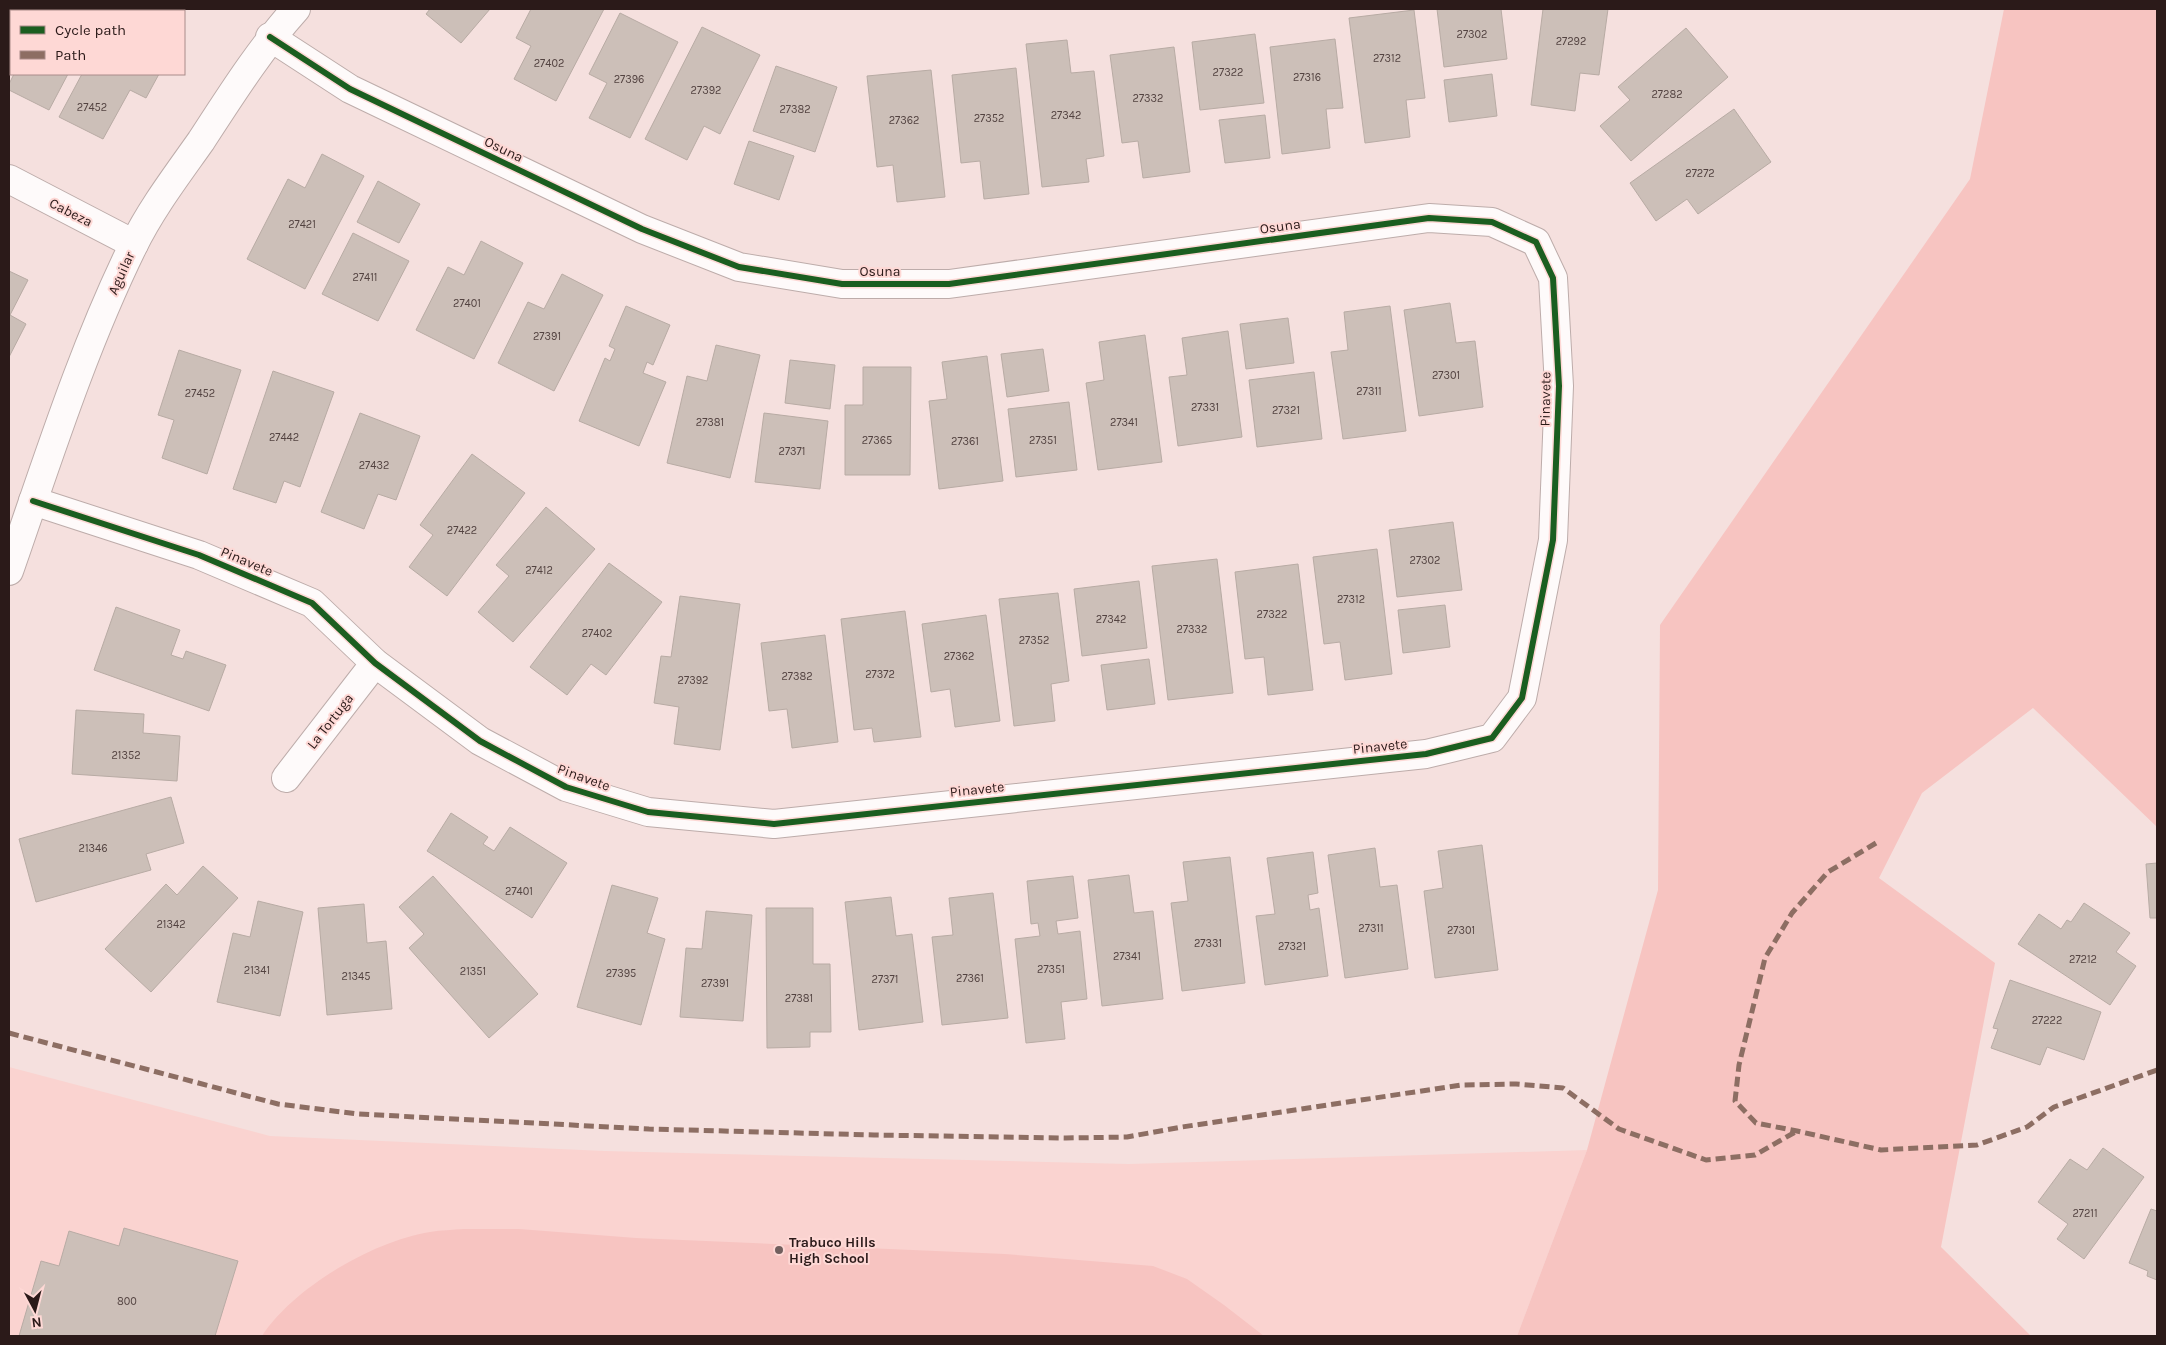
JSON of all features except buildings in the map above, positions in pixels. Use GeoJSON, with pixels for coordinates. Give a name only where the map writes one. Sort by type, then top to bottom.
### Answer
{"type":"FeatureCollection","features":[{"type":"Feature","properties":{"kind":"street","name":"Aguilar"},"geometry":{"type":"LineString","coordinates":[[9,571],[82,367],[106,306],[134,244],[162,196],[270,37],[296,9]]}},
{"type":"Feature","properties":{"kind":"street","name":"Osuna"},"geometry":{"type":"LineString","coordinates":[[270,37],[350,89],[642,229],[738,267],[842,284],[949,284],[1429,218],[1492,222],[1536,242]]}},
{"type":"Feature","properties":{"kind":"street","name":"Cabeza"},"geometry":{"type":"LineString","coordinates":[[9,179],[134,244]]}},
{"type":"Feature","properties":{"kind":"street","name":"Pinavete"},"geometry":{"type":"LineString","coordinates":[[34,501],[199,555],[312,603],[375,663],[480,741],[566,787],[648,812],[774,824],[1426,754],[1492,738],[1522,698],[1553,540],[1558,376],[1553,278],[1536,242]]}},
{"type":"Feature","properties":{"kind":"street","name":"La Tortuga"},"geometry":{"type":"LineString","coordinates":[[286,778],[375,663]]}},
{"type":"Feature","properties":{"kind":"shaded area"},"geometry":{"type":"Polygon","coordinates":[[[2004,9],[2157,9],[2157,827],[2033,708],[1922,793],[1879,878],[1995,963],[1941,1247],[2031,1336],[1517,1336],[1587,1150],[1658,890],[1660,625],[1970,179],[2004,9]]]}},
{"type":"Feature","properties":{"kind":"shaded area","name":"Trabuco Hills High School"},"geometry":{"type":"Polygon","coordinates":[[[9,1067],[270,1136],[605,1151],[1129,1164],[1587,1150],[1517,1336],[9,1336],[9,1067]]]}},
{"type":"Feature","properties":{"kind":"shaded area"},"geometry":{"type":"Polygon","coordinates":[[[519,1229],[636,1238],[1005,1254],[1153,1266],[1187,1279],[1264,1336],[262,1336],[293,1301],[336,1269],[360,1256],[408,1237],[434,1231],[519,1229]]]}},
{"type":"Feature","properties":{"kind":"marked path"},"geometry":{"type":"LineString","coordinates":[[1876,843],[1828,872],[1792,913],[1765,958],[1739,1065],[1735,1101],[1756,1123],[1881,1150],[1977,1145],[2027,1127],[2054,1107],[2157,1070]]}},
{"type":"Feature","properties":{"kind":"marked path"},"geometry":{"type":"LineString","coordinates":[[9,1033],[278,1104],[358,1114],[649,1129],[874,1135],[1127,1137],[1461,1085],[1516,1084],[1563,1088],[1619,1129],[1706,1160],[1755,1155],[1797,1131]]}},
{"type":"Feature","properties":{"kind":"cycle path"},"geometry":{"type":"LineString","coordinates":[[33,501],[199,555],[312,603],[375,663],[480,741],[566,787],[648,812],[774,824],[1426,754],[1492,738],[1522,698],[1553,540],[1559,386],[1553,278],[1536,242],[1492,222],[1429,218],[949,284],[842,284],[739,267],[642,229],[350,89],[270,37]]}},
{"type":"Feature","properties":{"kind":"place","name":"Trabuco Hills High School"},"geometry":{"type":"Point","coordinates":[779,1250]}}]}
